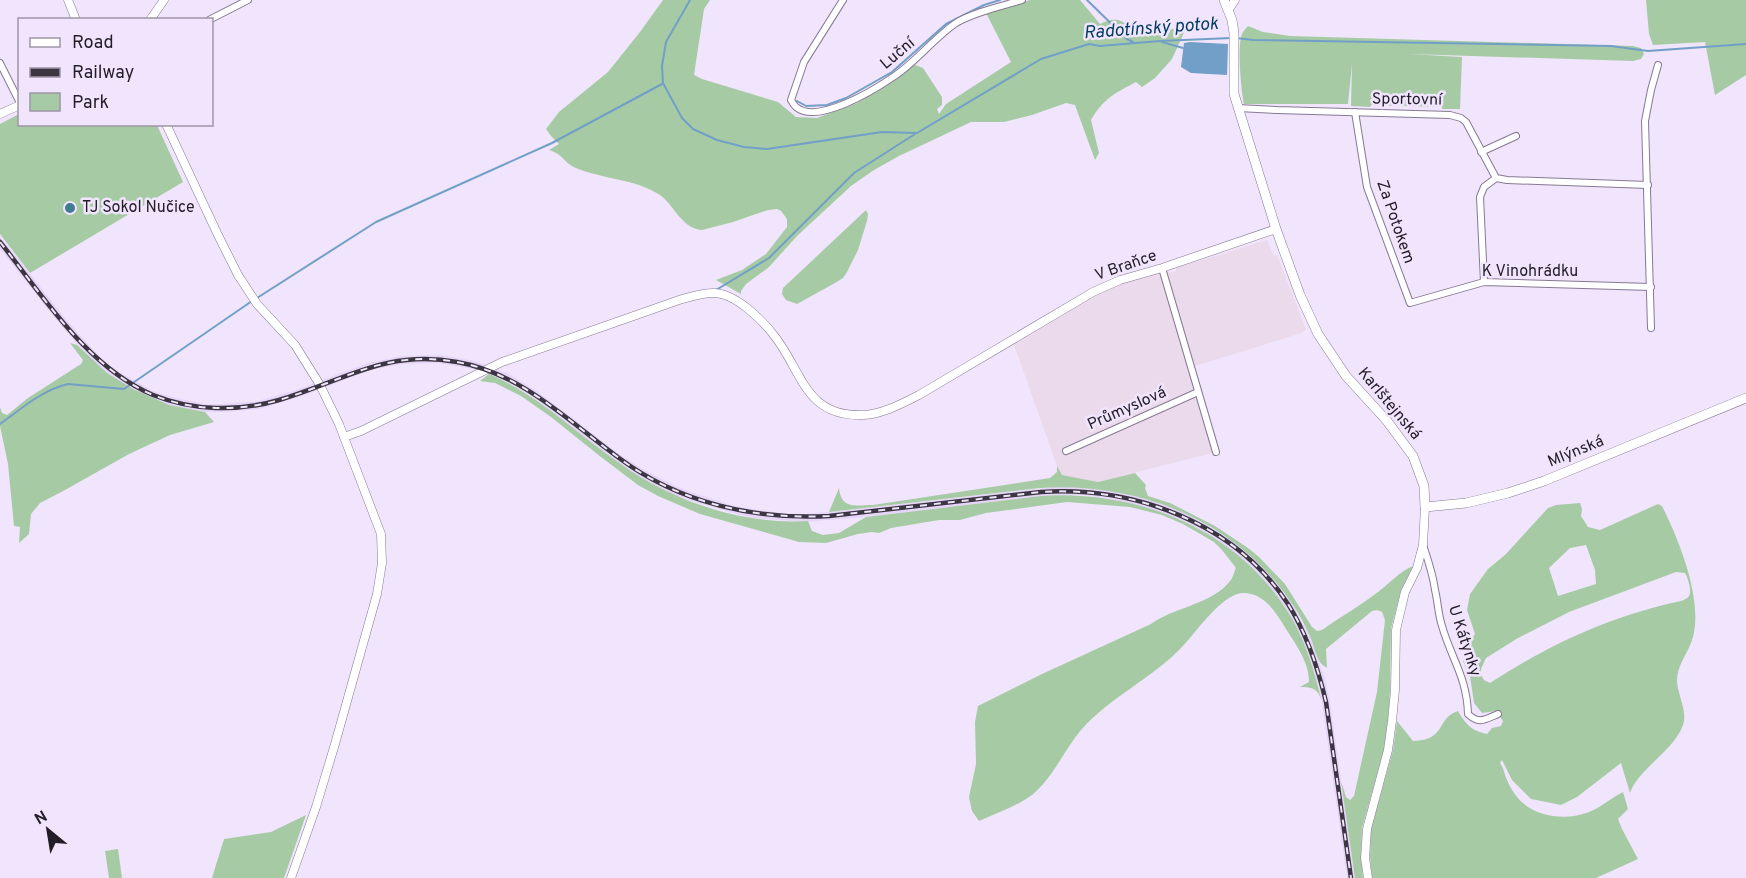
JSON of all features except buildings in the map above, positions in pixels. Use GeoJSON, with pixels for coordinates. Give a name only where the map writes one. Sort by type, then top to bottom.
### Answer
{"type":"FeatureCollection","features":[{"type":"Feature","properties":{"kind":"main road","name":"Karlštejnská"},"geometry":{"type":"LineString","coordinates":[[1227,5],[1234,33],[1234,94],[1276,230],[1300,295],[1318,334],[1346,376],[1387,421],[1413,456],[1424,486],[1425,507]]}},
{"type":"Feature","properties":{"kind":"main road","name":"Mlýnská"},"geometry":{"type":"LineString","coordinates":[[1425,507],[1466,503],[1544,482],[1746,398]]}},
{"type":"Feature","properties":{"kind":"street"},"geometry":{"type":"LineString","coordinates":[[68,0],[75,18]]}},
{"type":"Feature","properties":{"kind":"street"},"geometry":{"type":"LineString","coordinates":[[151,18],[164,0]]}},
{"type":"Feature","properties":{"kind":"street"},"geometry":{"type":"LineString","coordinates":[[213,18],[248,0]]}},
{"type":"Feature","properties":{"kind":"street","name":"Luční"},"geometry":{"type":"LineString","coordinates":[[843,0],[804,62],[791,100],[796,107],[808,112],[822,112],[846,103],[895,77],[946,31],[963,19],[1022,0]]}},
{"type":"Feature","properties":{"kind":"street"},"geometry":{"type":"LineString","coordinates":[[1227,5],[1235,0]]}},
{"type":"Feature","properties":{"kind":"street"},"geometry":{"type":"LineString","coordinates":[[0,63],[18,100]]}},
{"type":"Feature","properties":{"kind":"street"},"geometry":{"type":"LineString","coordinates":[[1651,328],[1648,185],[1644,142],[1645,121],[1658,65]]}},
{"type":"Feature","properties":{"kind":"street"},"geometry":{"type":"LineString","coordinates":[[0,78],[9,80]]}},
{"type":"Feature","properties":{"kind":"street"},"geometry":{"type":"LineString","coordinates":[[0,114],[18,105]]}},
{"type":"Feature","properties":{"kind":"street","name":"Sportovní"},"geometry":{"type":"LineString","coordinates":[[1238,108],[1450,115],[1466,122],[1496,177]]}},
{"type":"Feature","properties":{"kind":"street","name":"Za Potokem"},"geometry":{"type":"LineString","coordinates":[[1355,112],[1366,187],[1410,303]]}},
{"type":"Feature","properties":{"kind":"street"},"geometry":{"type":"LineString","coordinates":[[167,126],[238,275],[257,304],[303,356],[320,385],[344,437],[378,526],[382,549],[377,594],[316,807],[291,878]]}},
{"type":"Feature","properties":{"kind":"street"},"geometry":{"type":"LineString","coordinates":[[1481,152],[1516,136]]}},
{"type":"Feature","properties":{"kind":"street"},"geometry":{"type":"LineString","coordinates":[[1484,282],[1480,198],[1484,187],[1496,177],[1508,180],[1648,185]]}},
{"type":"Feature","properties":{"kind":"street","name":"V Braňce"},"geometry":{"type":"LineString","coordinates":[[344,437],[502,362],[698,294],[715,293],[726,295],[755,314],[776,337],[807,391],[819,403],[843,413],[863,415],[880,412],[920,395],[1093,292],[1120,279],[1162,268],[1276,230]]}},
{"type":"Feature","properties":{"kind":"street"},"geometry":{"type":"LineString","coordinates":[[1162,268],[1216,452]]}},
{"type":"Feature","properties":{"kind":"street","name":"K Vinohrádku"},"geometry":{"type":"LineString","coordinates":[[1410,303],[1484,282],[1651,287]]}},
{"type":"Feature","properties":{"kind":"street","name":"Průmyslová"},"geometry":{"type":"LineString","coordinates":[[1066,451],[1198,392]]}},
{"type":"Feature","properties":{"kind":"street","name":"Karlštejnská"},"geometry":{"type":"LineString","coordinates":[[1368,878],[1365,858],[1366,829],[1388,750],[1395,690],[1396,630],[1405,592],[1417,567],[1422,545],[1425,507]]}},
{"type":"Feature","properties":{"kind":"street","name":"U Kátynky"},"geometry":{"type":"LineString","coordinates":[[1422,545],[1435,588],[1442,629],[1462,674],[1468,701],[1468,714],[1474,720],[1483,721],[1498,714]]}},
{"type":"Feature","properties":{"kind":"shaded area"},"geometry":{"type":"Polygon","coordinates":[[[0,236],[95,352],[128,377],[153,391],[172,397],[205,404],[258,401],[299,389],[368,363],[402,356],[439,355],[475,361],[507,373],[538,392],[623,457],[641,468],[675,486],[734,506],[803,514],[1064,486],[1126,493],[1187,514],[1235,543],[1267,571],[1292,603],[1311,638],[1330,702],[1355,878],[1347,878],[1322,703],[1303,642],[1285,607],[1261,577],[1230,550],[1183,521],[1145,507],[1085,495],[1041,496],[803,522],[753,518],[672,494],[636,475],[534,398],[504,380],[473,369],[438,363],[403,364],[370,370],[260,409],[205,412],[169,405],[124,384],[90,358],[0,249],[0,236]]]}},
{"type":"Feature","properties":{"kind":"shaded area"},"geometry":{"type":"Polygon","coordinates":[[[1267,240],[1274,256],[1277,255],[1306,329],[1302,333],[1195,366],[1167,273],[1176,271],[1176,268],[1267,240]]]}},
{"type":"Feature","properties":{"kind":"shaded area"},"geometry":{"type":"Polygon","coordinates":[[[1162,268],[1216,452],[1098,482],[1062,475],[1012,339],[1093,292],[1162,268]]]}},
{"type":"Feature","properties":{"kind":"green space"},"geometry":{"type":"Polygon","coordinates":[[[663,0],[710,0],[704,9],[694,75],[778,102],[796,117],[817,118],[857,103],[894,80],[913,64],[923,68],[942,97],[942,105],[937,109],[939,114],[946,104],[1011,62],[986,13],[1030,0],[1080,0],[1100,24],[1114,20],[1124,22],[1144,33],[1156,33],[1187,26],[1172,59],[1155,78],[1142,87],[1136,82],[1110,97],[1091,120],[1099,153],[1095,160],[1075,105],[1066,103],[1004,122],[971,122],[899,156],[851,186],[797,236],[769,267],[746,284],[741,294],[716,280],[742,270],[766,254],[787,227],[787,219],[781,211],[768,210],[733,222],[702,230],[695,229],[684,221],[665,199],[651,190],[576,168],[549,150],[559,144],[546,129],[559,112],[608,72],[663,0]]]}},
{"type":"Feature","properties":{"kind":"green space"},"geometry":{"type":"Polygon","coordinates":[[[1646,0],[1746,0],[1746,75],[1715,95],[1705,42],[1653,45],[1649,34],[1646,0]]]}},
{"type":"Feature","properties":{"kind":"green space"},"geometry":{"type":"Polygon","coordinates":[[[1248,26],[1263,32],[1290,36],[1633,46],[1641,48],[1644,54],[1641,59],[1633,61],[1409,54],[1462,57],[1460,109],[1351,106],[1352,64],[1348,104],[1244,104],[1240,48],[1242,34],[1248,26]]]}},
{"type":"Feature","properties":{"kind":"green space","name":"TJ Sokol Nučice"},"geometry":{"type":"Polygon","coordinates":[[[18,115],[18,126],[157,126],[183,182],[30,273],[0,234],[0,124],[18,115]]]}},
{"type":"Feature","properties":{"kind":"green space"},"geometry":{"type":"Polygon","coordinates":[[[866,210],[867,221],[858,250],[843,278],[797,304],[786,300],[782,294],[783,288],[866,210]]]}},
{"type":"Feature","properties":{"kind":"green space"},"geometry":{"type":"Polygon","coordinates":[[[70,343],[77,345],[107,373],[133,389],[169,405],[205,412],[214,422],[170,435],[129,454],[40,503],[31,514],[29,534],[19,543],[20,527],[14,526],[8,464],[0,426],[0,407],[2,413],[7,415],[28,398],[81,364],[83,360],[70,343]]]}},
{"type":"Feature","properties":{"kind":"green space"},"geometry":{"type":"Polygon","coordinates":[[[489,374],[507,382],[540,403],[618,462],[661,488],[708,508],[733,514],[758,519],[808,521],[812,531],[823,535],[839,533],[866,517],[1041,496],[1111,499],[1145,507],[1178,519],[1208,534],[1237,554],[1262,578],[1284,606],[1303,640],[1322,703],[1315,690],[1300,687],[1309,682],[1307,668],[1298,648],[1274,611],[1258,596],[1243,593],[1235,595],[1219,606],[1171,657],[1092,718],[1046,780],[1032,795],[979,821],[972,811],[969,797],[976,764],[975,722],[978,706],[1223,589],[1231,580],[1236,568],[1214,542],[1162,515],[1130,507],[1067,502],[986,513],[960,520],[939,520],[891,528],[879,533],[858,534],[826,543],[799,542],[700,514],[658,496],[638,485],[521,396],[495,383],[480,381],[489,374]]]}},
{"type":"Feature","properties":{"kind":"green space"},"geometry":{"type":"Polygon","coordinates":[[[1057,466],[1062,475],[1098,482],[1135,473],[1146,485],[1148,496],[1170,503],[1215,526],[1259,557],[1285,584],[1312,627],[1317,631],[1364,602],[1399,574],[1413,566],[1401,590],[1391,629],[1388,720],[1384,749],[1362,828],[1363,878],[1355,878],[1341,781],[1346,797],[1350,800],[1354,796],[1377,692],[1385,620],[1382,612],[1372,611],[1326,649],[1327,668],[1321,664],[1305,625],[1290,601],[1267,572],[1241,548],[1212,528],[1180,512],[1147,499],[1112,492],[1076,488],[1040,488],[829,512],[839,488],[840,495],[846,503],[873,505],[1050,478],[1057,472],[1057,466]]]}},
{"type":"Feature","properties":{"kind":"green space"},"geometry":{"type":"Polygon","coordinates":[[[1580,503],[1581,516],[1588,527],[1600,530],[1658,504],[1662,506],[1688,570],[1695,605],[1695,622],[1693,637],[1679,669],[1677,680],[1684,714],[1683,725],[1672,743],[1640,776],[1630,793],[1621,763],[1577,797],[1561,805],[1531,799],[1512,780],[1502,760],[1500,763],[1510,786],[1523,803],[1529,808],[1553,816],[1562,817],[1586,813],[1623,792],[1628,809],[1618,819],[1638,859],[1596,878],[1372,878],[1371,830],[1393,750],[1397,721],[1413,741],[1431,737],[1446,718],[1458,711],[1470,727],[1487,734],[1492,728],[1501,726],[1503,721],[1496,711],[1482,713],[1474,703],[1470,676],[1463,661],[1467,658],[1464,651],[1475,634],[1467,610],[1470,594],[1488,569],[1506,554],[1548,508],[1580,503]],[[1586,545],[1570,548],[1549,568],[1558,596],[1596,584],[1595,570],[1586,545]],[[1676,572],[1569,612],[1518,638],[1486,658],[1481,675],[1490,683],[1535,656],[1582,633],[1631,614],[1684,600],[1690,594],[1688,581],[1685,573],[1676,572]]]}},
{"type":"Feature","properties":{"kind":"green space"},"geometry":{"type":"Polygon","coordinates":[[[306,815],[284,878],[212,878],[224,839],[271,832],[306,815]]]}},
{"type":"Feature","properties":{"kind":"green space"},"geometry":{"type":"Polygon","coordinates":[[[118,849],[122,878],[109,878],[105,851],[118,849]]]}},
{"type":"Feature","properties":{"kind":"water"},"geometry":{"type":"Polygon","coordinates":[[[1184,43],[1228,44],[1227,75],[1191,73],[1181,67],[1184,43]]]}},
{"type":"Feature","properties":{"kind":"waterway","name":"Radotínský potok"},"geometry":{"type":"LineString","coordinates":[[690,0],[666,42],[662,66],[663,83],[682,118],[693,129],[717,140],[744,147],[767,149],[882,132],[917,133],[1041,59],[1089,44],[1100,46],[1231,38]]}},
{"type":"Feature","properties":{"kind":"waterway"},"geometry":{"type":"LineString","coordinates":[[797,101],[806,106],[827,105],[846,98],[892,72],[946,24],[984,5],[1000,0]]}},
{"type":"Feature","properties":{"kind":"waterway"},"geometry":{"type":"LineString","coordinates":[[1087,0],[1127,39],[1133,42]]}},
{"type":"Feature","properties":{"kind":"waterway","name":"Radotínský potok"},"geometry":{"type":"LineString","coordinates":[[1236,38],[1611,46],[1648,51],[1746,44]]}},
{"type":"Feature","properties":{"kind":"waterway"},"geometry":{"type":"LineString","coordinates":[[1162,42],[1183,48]]}},
{"type":"Feature","properties":{"kind":"waterway"},"geometry":{"type":"LineString","coordinates":[[257,298],[376,222],[552,143],[662,84]]}},
{"type":"Feature","properties":{"kind":"waterway"},"geometry":{"type":"LineString","coordinates":[[716,290],[769,258],[854,173],[915,134]]}},
{"type":"Feature","properties":{"kind":"waterway"},"geometry":{"type":"LineString","coordinates":[[0,424],[41,395],[68,384],[124,389],[252,301]]}},
{"type":"Feature","properties":{"kind":"railway"},"geometry":{"type":"LineString","coordinates":[[0,242],[68,329],[107,367],[129,383],[153,395],[184,404],[216,408],[248,407],[279,400],[386,363],[431,359],[457,362],[502,376],[543,400],[642,474],[692,497],[746,511],[801,517],[829,516],[1041,492],[1076,492],[1146,503],[1180,515],[1211,531],[1240,551],[1266,576],[1288,604],[1301,627],[1326,702],[1351,878]]}},
{"type":"Feature","properties":{"kind":"place","name":"TJ Sokol Nučice"},"geometry":{"type":"Point","coordinates":[70,208]}}]}
